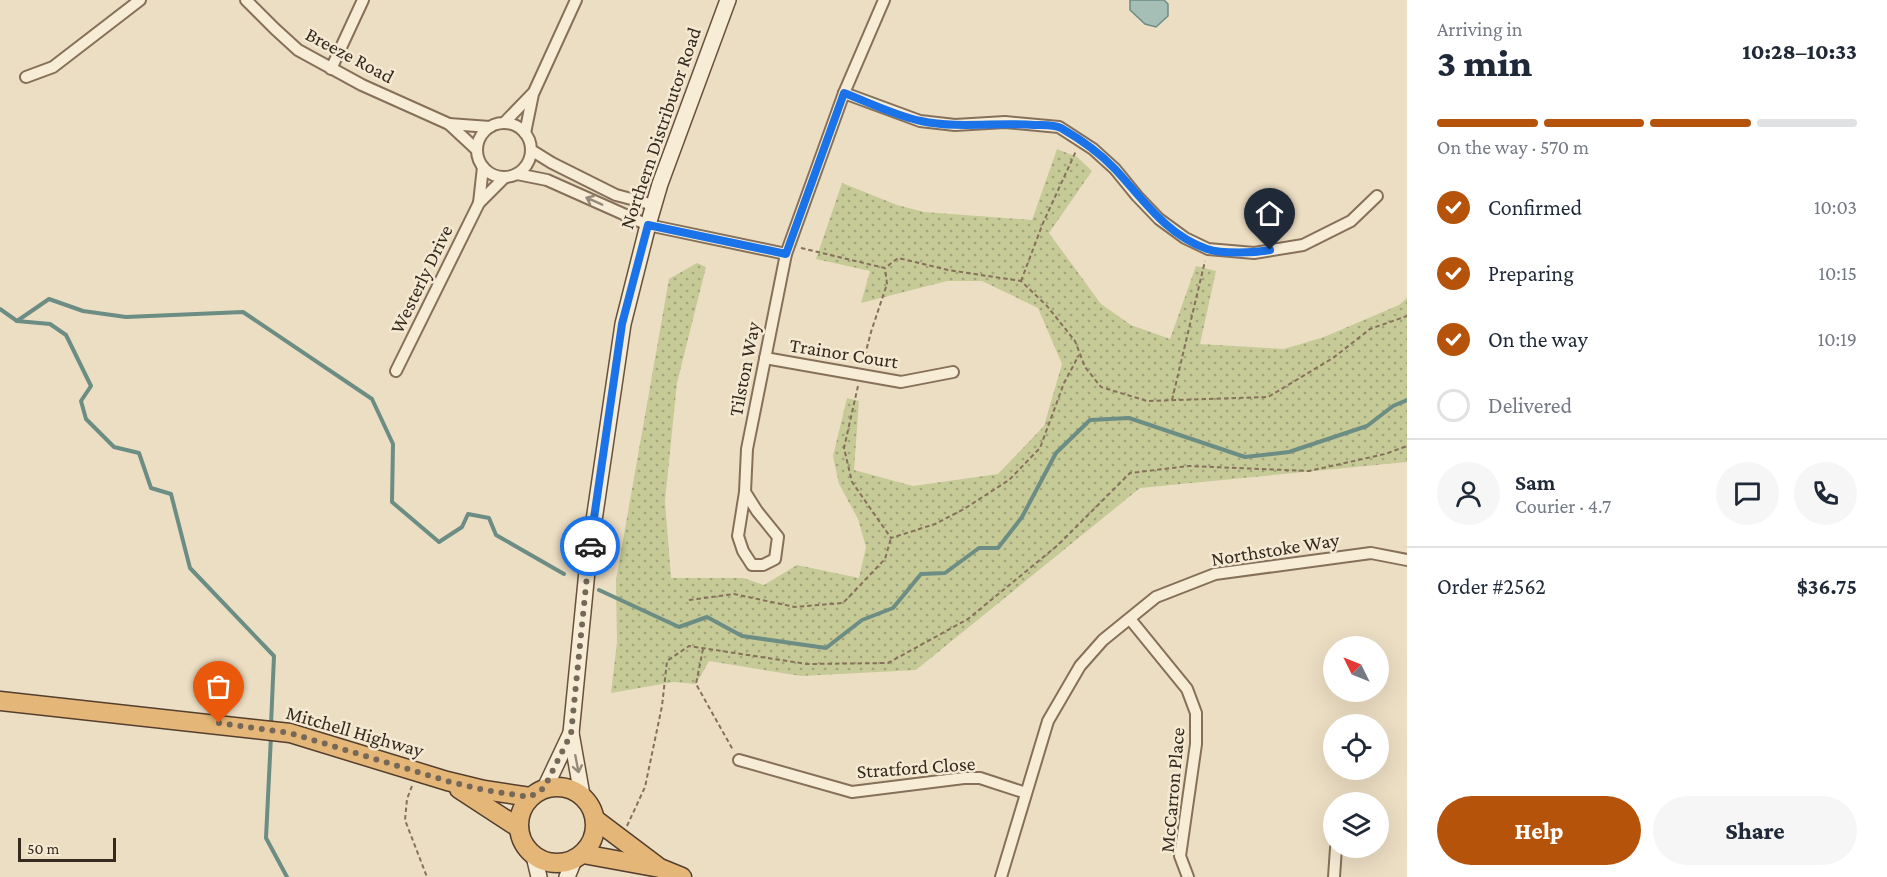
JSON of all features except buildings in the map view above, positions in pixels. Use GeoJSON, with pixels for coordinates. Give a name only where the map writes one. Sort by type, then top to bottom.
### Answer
{"type":"FeatureCollection","features":[{"type":"Feature","properties":{"kind":"highway","name":"Mitchell Highway"},"geometry":{"type":"LineString","coordinates":[[0,701],[290,733],[484,790],[537,793]]}},
{"type":"Feature","properties":{"kind":"highway","name":"Mitchell Highway"},"geometry":{"type":"LineString","coordinates":[[447,781],[519,828]]}},
{"type":"Feature","properties":{"kind":"highway"},"geometry":{"type":"LineString","coordinates":[[574,864],[594,837],[596,820],[592,808],[582,795],[565,787],[537,793],[521,810],[519,828],[524,845],[534,856],[559,863],[574,864],[660,868]]}},
{"type":"Feature","properties":{"kind":"highway"},"geometry":{"type":"LineString","coordinates":[[596,820],[660,868],[682,877]]}},
{"type":"Feature","properties":{"kind":"main road","name":"Northern Distributor Road"},"geometry":{"type":"LineString","coordinates":[[582,795],[571,734],[588,561],[622,324],[654,205],[728,0]]}},
{"type":"Feature","properties":{"kind":"main road","name":"Northern Distributor Road"},"geometry":{"type":"LineString","coordinates":[[537,793],[571,734]]}},
{"type":"Feature","properties":{"kind":"main road"},"geometry":{"type":"LineString","coordinates":[[534,856],[539,877]]}},
{"type":"Feature","properties":{"kind":"street"},"geometry":{"type":"LineString","coordinates":[[26,77],[53,67],[140,0]]}},
{"type":"Feature","properties":{"kind":"street","name":"Breeze Road"},"geometry":{"type":"LineString","coordinates":[[246,0],[298,50],[331,69],[449,124],[477,150]]}},
{"type":"Feature","properties":{"kind":"street"},"geometry":{"type":"LineString","coordinates":[[331,69],[363,0]]}},
{"type":"Feature","properties":{"kind":"street"},"geometry":{"type":"LineString","coordinates":[[525,133],[532,94],[576,0]]}},
{"type":"Feature","properties":{"kind":"street","name":"Tilston Way"},"geometry":{"type":"LineString","coordinates":[[745,492],[778,537],[775,559],[763,565],[752,565],[743,551],[738,536],[745,492],[747,450],[787,250],[844,93],[884,0]]}},
{"type":"Feature","properties":{"kind":"street"},"geometry":{"type":"LineString","coordinates":[[844,93],[920,121],[955,125],[1005,122],[1059,127],[1081,141],[1115,169],[1159,219],[1185,238],[1208,249],[1254,253],[1303,245],[1351,221],[1377,196]]}},
{"type":"Feature","properties":{"kind":"street"},"geometry":{"type":"LineString","coordinates":[[504,123],[532,94]]}},
{"type":"Feature","properties":{"kind":"street"},"geometry":{"type":"LineString","coordinates":[[517,174],[529,160],[531,150],[531,144],[525,133],[516,126],[504,123],[489,127],[480,137],[477,150],[483,167],[489,173],[505,177],[517,174],[547,180],[648,225],[787,250]]}},
{"type":"Feature","properties":{"kind":"street","name":"Breeze Road"},"geometry":{"type":"LineString","coordinates":[[449,124],[489,127]]}},
{"type":"Feature","properties":{"kind":"street"},"geometry":{"type":"LineString","coordinates":[[531,150],[615,195],[654,205]]}},
{"type":"Feature","properties":{"kind":"street","name":"Westerly Drive"},"geometry":{"type":"LineString","coordinates":[[479,203],[483,167]]}},
{"type":"Feature","properties":{"kind":"street","name":"Westerly Drive"},"geometry":{"type":"LineString","coordinates":[[396,371],[479,203],[505,177]]}},
{"type":"Feature","properties":{"kind":"street","name":"Trainor Court"},"geometry":{"type":"LineString","coordinates":[[765,358],[901,382],[953,372]]}},
{"type":"Feature","properties":{"kind":"street","name":"Northstoke Way"},"geometry":{"type":"LineString","coordinates":[[1001,877],[1048,721],[1057,703],[1080,666],[1103,640],[1156,597],[1215,574],[1371,553],[1407,560]]}},
{"type":"Feature","properties":{"kind":"street","name":"McCarron Place"},"geometry":{"type":"LineString","coordinates":[[1130,619],[1186,689],[1196,713],[1196,744],[1180,856],[1188,877]]}},
{"type":"Feature","properties":{"kind":"street","name":"Stratford Close"},"geometry":{"type":"LineString","coordinates":[[739,760],[852,792],[980,778],[1026,793]]}},
{"type":"Feature","properties":{"kind":"street"},"geometry":{"type":"LineString","coordinates":[[1334,877],[1335,858]]}},
{"type":"Feature","properties":{"kind":"path"},"geometry":{"type":"LineString","coordinates":[[1021,281],[1043,223],[1081,141]]}},
{"type":"Feature","properties":{"kind":"path"},"geometry":{"type":"LineString","coordinates":[[1172,400],[1208,249]]}},
{"type":"Feature","properties":{"kind":"path"},"geometry":{"type":"LineString","coordinates":[[787,250],[885,268],[898,258],[948,270],[1021,281],[1047,306],[1075,342],[1085,367],[1101,387],[1148,402],[1268,397],[1333,358],[1370,329],[1407,316]]}},
{"type":"Feature","properties":{"kind":"path"},"geometry":{"type":"LineString","coordinates":[[885,268],[887,284],[871,332],[844,448],[852,482],[891,538]]}},
{"type":"Feature","properties":{"kind":"path"},"geometry":{"type":"LineString","coordinates":[[891,538],[935,524],[964,509],[1009,480],[1040,448],[1064,383],[1079,354]]}},
{"type":"Feature","properties":{"kind":"path"},"geometry":{"type":"LineString","coordinates":[[621,839],[645,787],[662,706],[667,661],[689,646],[807,664],[888,663],[968,619],[1058,545],[1130,473],[1190,466],[1309,471],[1385,454],[1407,446]]}},
{"type":"Feature","properties":{"kind":"path"},"geometry":{"type":"LineString","coordinates":[[689,600],[734,594],[795,607],[843,603],[885,559],[891,538]]}},
{"type":"Feature","properties":{"kind":"path"},"geometry":{"type":"LineString","coordinates":[[703,649],[696,684],[739,760]]}},
{"type":"Feature","properties":{"kind":"path"},"geometry":{"type":"LineString","coordinates":[[418,772],[407,799],[405,820],[427,877]]}},
{"type":"Feature","properties":{"kind":"green space"},"geometry":{"type":"Polygon","coordinates":[[[1057,149],[1077,157],[1092,171],[1049,233],[1101,304],[1131,325],[1170,339],[1196,266],[1216,271],[1200,344],[1284,349],[1324,337],[1399,305],[1407,298],[1407,462],[1140,488],[916,670],[801,676],[709,661],[696,684],[673,682],[611,693],[617,642],[616,580],[669,279],[697,263],[706,267],[677,383],[665,501],[671,578],[743,578],[764,585],[797,565],[859,578],[866,547],[858,519],[839,484],[833,456],[847,398],[859,401],[854,470],[913,486],[998,474],[1044,426],[1062,364],[1038,308],[982,281],[947,281],[861,303],[870,271],[816,259],[842,183],[897,205],[924,212],[1032,220],[1057,149]]]}},
{"type":"Feature","properties":{"kind":"water"},"geometry":{"type":"Polygon","coordinates":[[[1130,0],[1164,0],[1168,4],[1168,16],[1156,27],[1145,24],[1130,10],[1130,0]]]}},
{"type":"Feature","properties":{"kind":"waterway"},"geometry":{"type":"LineString","coordinates":[[17,321],[49,299],[83,311],[126,317],[243,312],[372,399],[393,444],[392,502],[439,542],[462,527],[468,514],[489,518],[496,535],[564,574]]}},
{"type":"Feature","properties":{"kind":"waterway"},"geometry":{"type":"LineString","coordinates":[[0,309],[17,321],[50,324],[66,335],[91,386],[81,401],[86,419],[114,447],[139,453],[151,488],[171,494],[190,568],[274,656],[271,725]]}},
{"type":"Feature","properties":{"kind":"waterway"},"geometry":{"type":"LineString","coordinates":[[599,590],[679,627],[707,617],[742,636],[826,648],[862,620],[893,608],[921,574],[945,573],[979,548],[998,548],[1022,517],[1056,453],[1090,420],[1129,418],[1245,457],[1289,452],[1367,426],[1393,406],[1407,400]]}},
{"type":"Feature","properties":{"kind":"waterway"},"geometry":{"type":"LineString","coordinates":[[271,736],[266,838],[287,877]]}},
{"type":"Feature","properties":{"kind":"way so far"},"geometry":{"type":"LineString","coordinates":[[219,723],[290,733],[447,781],[484,790],[530,797],[544,788],[571,734],[590,546]]}},
{"type":"Feature","properties":{"kind":"route"},"geometry":{"type":"LineString","coordinates":[[590,546],[622,324],[648,225],[786,254],[844,93],[920,121],[955,125],[1005,122],[1059,127],[1093,149],[1115,169],[1159,219],[1185,238],[1208,249],[1254,253],[1270,250]]}}]}
